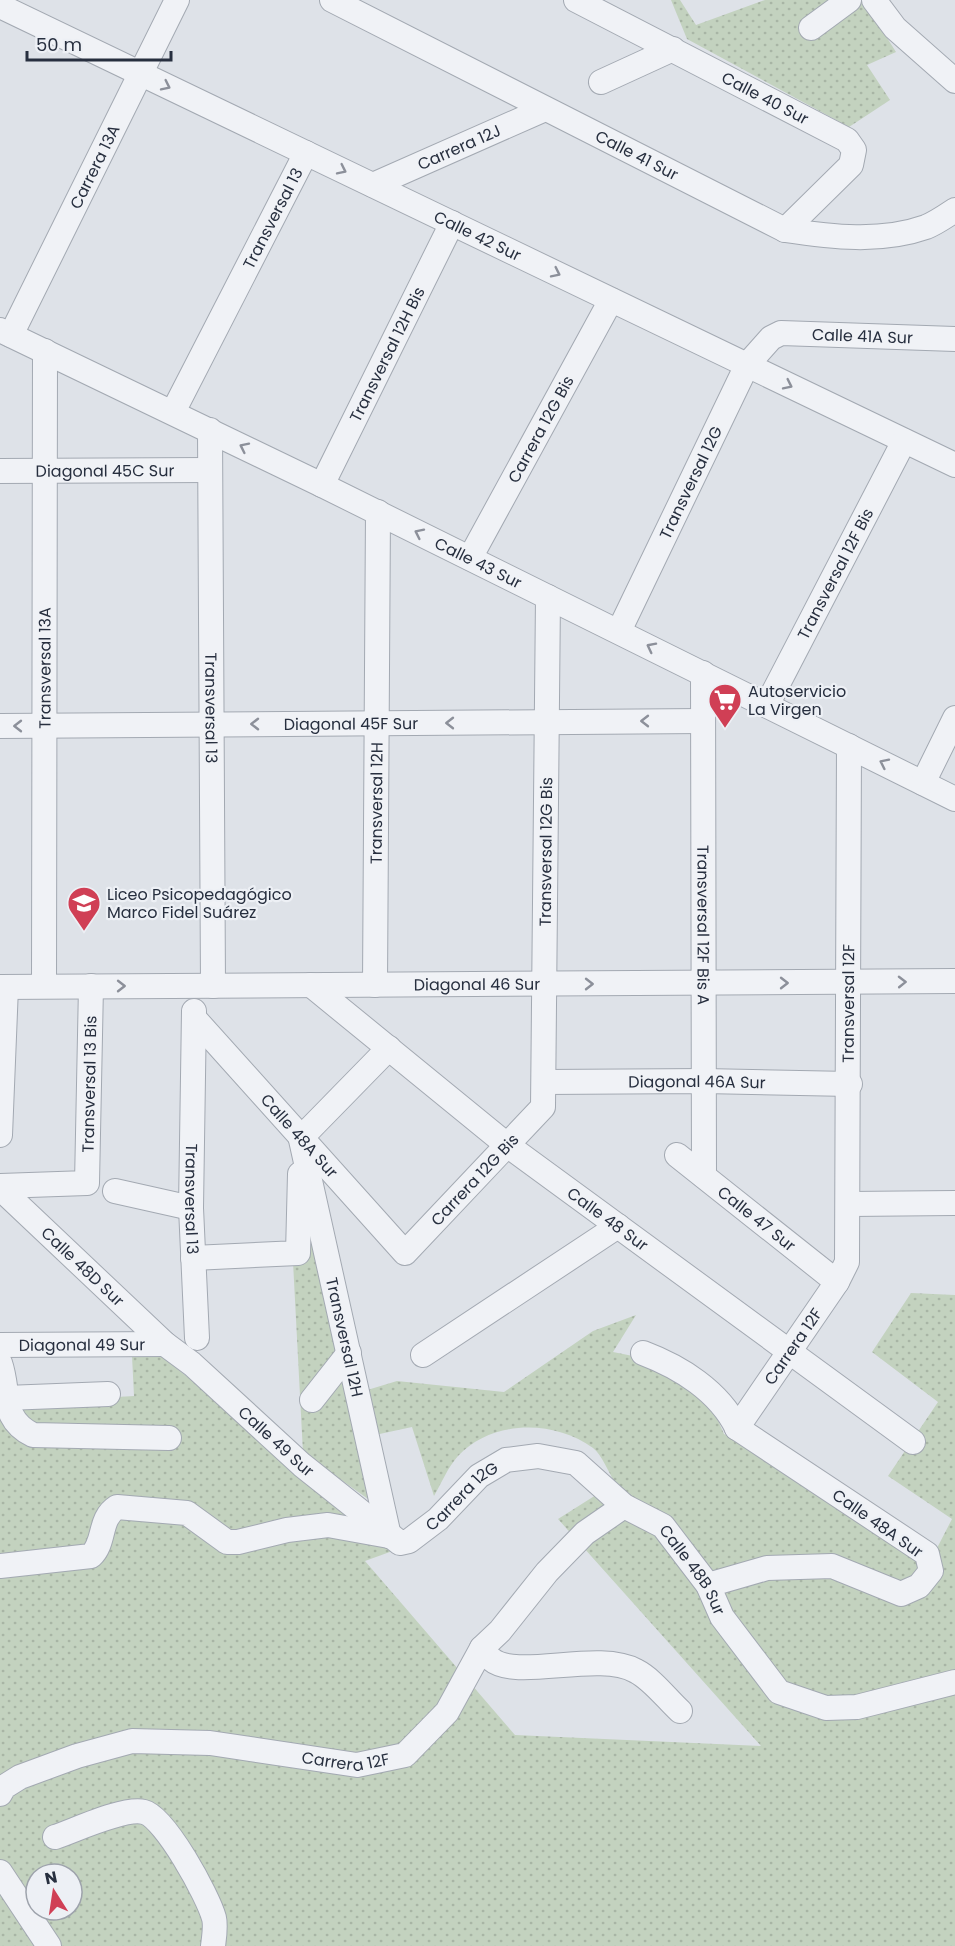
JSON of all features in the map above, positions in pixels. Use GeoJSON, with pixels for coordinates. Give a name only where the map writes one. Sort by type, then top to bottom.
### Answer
{"type":"FeatureCollection","features":[{"type":"Feature","properties":{"kind":"street","name":"Carrera 13A"},"geometry":{"type":"LineString","coordinates":[[6,332],[141,74],[177,0]]}},
{"type":"Feature","properties":{"kind":"street","name":"Calle 41 Sur"},"geometry":{"type":"LineString","coordinates":[[332,0],[785,230],[838,238],[879,236],[927,227],[955,210]]}},
{"type":"Feature","properties":{"kind":"street","name":"Calle 40 Sur"},"geometry":{"type":"LineString","coordinates":[[576,0],[847,140],[854,150],[851,165],[785,230]]}},
{"type":"Feature","properties":{"kind":"street"},"geometry":{"type":"LineString","coordinates":[[812,28],[849,0]]}},
{"type":"Feature","properties":{"kind":"street"},"geometry":{"type":"LineString","coordinates":[[874,0],[895,28],[955,81]]}},
{"type":"Feature","properties":{"kind":"street","name":"Calle 42 Sur"},"geometry":{"type":"LineString","coordinates":[[6,11],[955,465]]}},
{"type":"Feature","properties":{"kind":"street"},"geometry":{"type":"LineString","coordinates":[[601,82],[673,49]]}},
{"type":"Feature","properties":{"kind":"street","name":"Carrera 12J"},"geometry":{"type":"LineString","coordinates":[[373,185],[545,109]]}},
{"type":"Feature","properties":{"kind":"street","name":"Transversal 13"},"geometry":{"type":"LineString","coordinates":[[173,412],[306,153]]}},
{"type":"Feature","properties":{"kind":"street","name":"Transversal 12H Bis"},"geometry":{"type":"LineString","coordinates":[[322,484],[452,224]]}},
{"type":"Feature","properties":{"kind":"street","name":"Carrera 12G Bis"},"geometry":{"type":"LineString","coordinates":[[470,558],[610,300]]}},
{"type":"Feature","properties":{"kind":"street","name":"Calle 43 Sur"},"geometry":{"type":"LineString","coordinates":[[6,332],[322,484],[955,799]]}},
{"type":"Feature","properties":{"kind":"street","name":"Calle 41A Sur"},"geometry":{"type":"LineString","coordinates":[[771,338],[781,333],[955,339]]}},
{"type":"Feature","properties":{"kind":"street","name":"Transversal 12G"},"geometry":{"type":"LineString","coordinates":[[619,631],[747,365],[771,338]]}},
{"type":"Feature","properties":{"kind":"street","name":"Transversal 13A"},"geometry":{"type":"LineString","coordinates":[[45,351],[45,986]]}},
{"type":"Feature","properties":{"kind":"street","name":"Transversal 13"},"geometry":{"type":"LineString","coordinates":[[197,1338],[191,1208],[194,1018],[203,986],[211,724],[210,430]]}},
{"type":"Feature","properties":{"kind":"street","name":"Transversal 12F Bis"},"geometry":{"type":"LineString","coordinates":[[767,705],[904,441]]}},
{"type":"Feature","properties":{"kind":"street","name":"Diagonal 45C Sur"},"geometry":{"type":"LineString","coordinates":[[0,471],[209,470]]}},
{"type":"Feature","properties":{"kind":"street","name":"Transversal 12H"},"geometry":{"type":"LineString","coordinates":[[375,985],[378,512]]}},
{"type":"Feature","properties":{"kind":"street","name":"Transversal 12G Bis"},"geometry":{"type":"LineString","coordinates":[[543,1107],[548,597]]}},
{"type":"Feature","properties":{"kind":"street","name":"Transversal 12F Bis A"},"geometry":{"type":"LineString","coordinates":[[703,673],[704,1176]]}},
{"type":"Feature","properties":{"kind":"street"},"geometry":{"type":"LineString","coordinates":[[923,783],[955,718]]}},
{"type":"Feature","properties":{"kind":"street","name":"Diagonal 45F Sur"},"geometry":{"type":"LineString","coordinates":[[0,726],[703,721]]}},
{"type":"Feature","properties":{"kind":"street","name":"Transversal 12F"},"geometry":{"type":"LineString","coordinates":[[842,1272],[849,1204],[849,746]]}},
{"type":"Feature","properties":{"kind":"street","name":"Diagonal 46 Sur"},"geometry":{"type":"LineString","coordinates":[[3,987],[955,981]]}},
{"type":"Feature","properties":{"kind":"street","name":"Calle 48 Sur"},"geometry":{"type":"LineString","coordinates":[[311,985],[507,1144],[913,1442]]}},
{"type":"Feature","properties":{"kind":"street","name":"Transversal 13 Bis"},"geometry":{"type":"LineString","coordinates":[[0,1187],[87,1183],[91,986]]}},
{"type":"Feature","properties":{"kind":"street"},"geometry":{"type":"LineString","coordinates":[[0,1135],[3,987]]}},
{"type":"Feature","properties":{"kind":"street","name":"Calle 48A Sur"},"geometry":{"type":"LineString","coordinates":[[194,1018],[405,1253]]}},
{"type":"Feature","properties":{"kind":"street"},"geometry":{"type":"LineString","coordinates":[[193,1258],[298,1253],[301,1138],[389,1048]]}},
{"type":"Feature","properties":{"kind":"street","name":"Diagonal 46A Sur"},"geometry":{"type":"LineString","coordinates":[[544,1082],[704,1081],[849,1084]]}},
{"type":"Feature","properties":{"kind":"street","name":"Carrera 12G Bis"},"geometry":{"type":"LineString","coordinates":[[405,1253],[543,1107]]}},
{"type":"Feature","properties":{"kind":"street","name":"Transversal 12H"},"geometry":{"type":"LineString","coordinates":[[301,1138],[389,1536]]}},
{"type":"Feature","properties":{"kind":"street","name":"Calle 47 Sur"},"geometry":{"type":"LineString","coordinates":[[677,1155],[842,1272]]}},
{"type":"Feature","properties":{"kind":"street","name":"Calle 48D Sur"},"geometry":{"type":"LineString","coordinates":[[0,1187],[165,1344]]}},
{"type":"Feature","properties":{"kind":"street"},"geometry":{"type":"LineString","coordinates":[[115,1191],[191,1208]]}},
{"type":"Feature","properties":{"kind":"street"},"geometry":{"type":"LineString","coordinates":[[849,1204],[955,1203]]}},
{"type":"Feature","properties":{"kind":"street"},"geometry":{"type":"LineString","coordinates":[[423,1355],[618,1226]]}},
{"type":"Feature","properties":{"kind":"street","name":"Carrera 12F"},"geometry":{"type":"LineString","coordinates":[[737,1428],[842,1272]]}},
{"type":"Feature","properties":{"kind":"street","name":"Diagonal 49 Sur"},"geometry":{"type":"LineString","coordinates":[[0,1345],[165,1344]]}},
{"type":"Feature","properties":{"kind":"street","name":"Calle 49 Sur"},"geometry":{"type":"LineString","coordinates":[[165,1344],[192,1364],[302,1465],[389,1536]]}},
{"type":"Feature","properties":{"kind":"street"},"geometry":{"type":"LineString","coordinates":[[312,1400],[349,1353]]}},
{"type":"Feature","properties":{"kind":"street"},"geometry":{"type":"LineString","coordinates":[[643,1353],[670,1364],[697,1381],[730,1413],[737,1428]]}},
{"type":"Feature","properties":{"kind":"street"},"geometry":{"type":"LineString","coordinates":[[0,1363],[13,1422],[20,1429],[33,1435],[169,1438]]}},
{"type":"Feature","properties":{"kind":"street"},"geometry":{"type":"LineString","coordinates":[[6,1398],[108,1394]]}},
{"type":"Feature","properties":{"kind":"street","name":"Calle 48A Sur"},"geometry":{"type":"LineString","coordinates":[[708,1585],[767,1568],[832,1566],[901,1594],[919,1586],[931,1571],[927,1554],[737,1428]]}},
{"type":"Feature","properties":{"kind":"street","name":"Carrera 12G"},"geometry":{"type":"LineString","coordinates":[[389,1536],[399,1543],[409,1541],[438,1519],[479,1476],[506,1460],[538,1456]]}},
{"type":"Feature","properties":{"kind":"street","name":"Calle 48B Sur"},"geometry":{"type":"LineString","coordinates":[[538,1456],[576,1463],[624,1506],[663,1526],[708,1585],[722,1617],[779,1692],[826,1708],[857,1707],[955,1682]]}},
{"type":"Feature","properties":{"kind":"street","name":"Carrera 12F"},"geometry":{"type":"LineString","coordinates":[[0,1794],[4,1787],[20,1777],[76,1756],[132,1741],[210,1743],[357,1764],[405,1755],[447,1712],[482,1648],[500,1631],[547,1572],[585,1533],[624,1506]]}},
{"type":"Feature","properties":{"kind":"street"},"geometry":{"type":"LineString","coordinates":[[0,1566],[91,1556],[99,1547],[105,1520],[117,1507],[187,1513],[227,1542],[238,1542],[286,1530],[328,1526],[389,1536]]}},
{"type":"Feature","properties":{"kind":"street"},"geometry":{"type":"LineString","coordinates":[[482,1648],[492,1660],[506,1665],[528,1667],[604,1663],[636,1670],[680,1712]]}},
{"type":"Feature","properties":{"kind":"street"},"geometry":{"type":"LineString","coordinates":[[56,1837],[130,1811],[146,1812],[167,1830],[192,1873],[214,1919],[213,1946]]}},
{"type":"Feature","properties":{"kind":"street"},"geometry":{"type":"LineString","coordinates":[[0,1872],[49,1946]]}},
{"type":"Feature","properties":{"kind":"green space"},"geometry":{"type":"Polygon","coordinates":[[[671,0],[680,0],[696,25],[765,0],[863,0],[896,52],[867,65],[890,100],[849,127],[687,39],[671,0]]]}},
{"type":"Feature","properties":{"kind":"green space"},"geometry":{"type":"Polygon","coordinates":[[[306,1188],[378,1506],[303,1453],[293,1262],[306,1188]]]}},
{"type":"Feature","properties":{"kind":"green space"},"geometry":{"type":"Polygon","coordinates":[[[911,1293],[955,1295],[955,1946],[0,1946],[0,1404],[134,1396],[132,1356],[163,1357],[398,1549],[365,1561],[515,1735],[761,1746],[558,1519],[615,1483],[593,1448],[560,1432],[542,1428],[505,1430],[488,1435],[472,1444],[458,1456],[434,1496],[412,1427],[375,1435],[364,1391],[397,1381],[504,1392],[593,1331],[636,1315],[613,1352],[658,1361],[709,1400],[724,1434],[941,1566],[936,1550],[952,1519],[888,1476],[938,1402],[872,1352],[911,1293]]]}},
{"type":"Feature","properties":{"kind":"place","name":"Autoservicio La Virgen"},"geometry":{"type":"Point","coordinates":[725,729]}},
{"type":"Feature","properties":{"kind":"place","name":"Liceo Psicopedagógico Marco Fidel Suárez"},"geometry":{"type":"Point","coordinates":[84,932]}}]}
